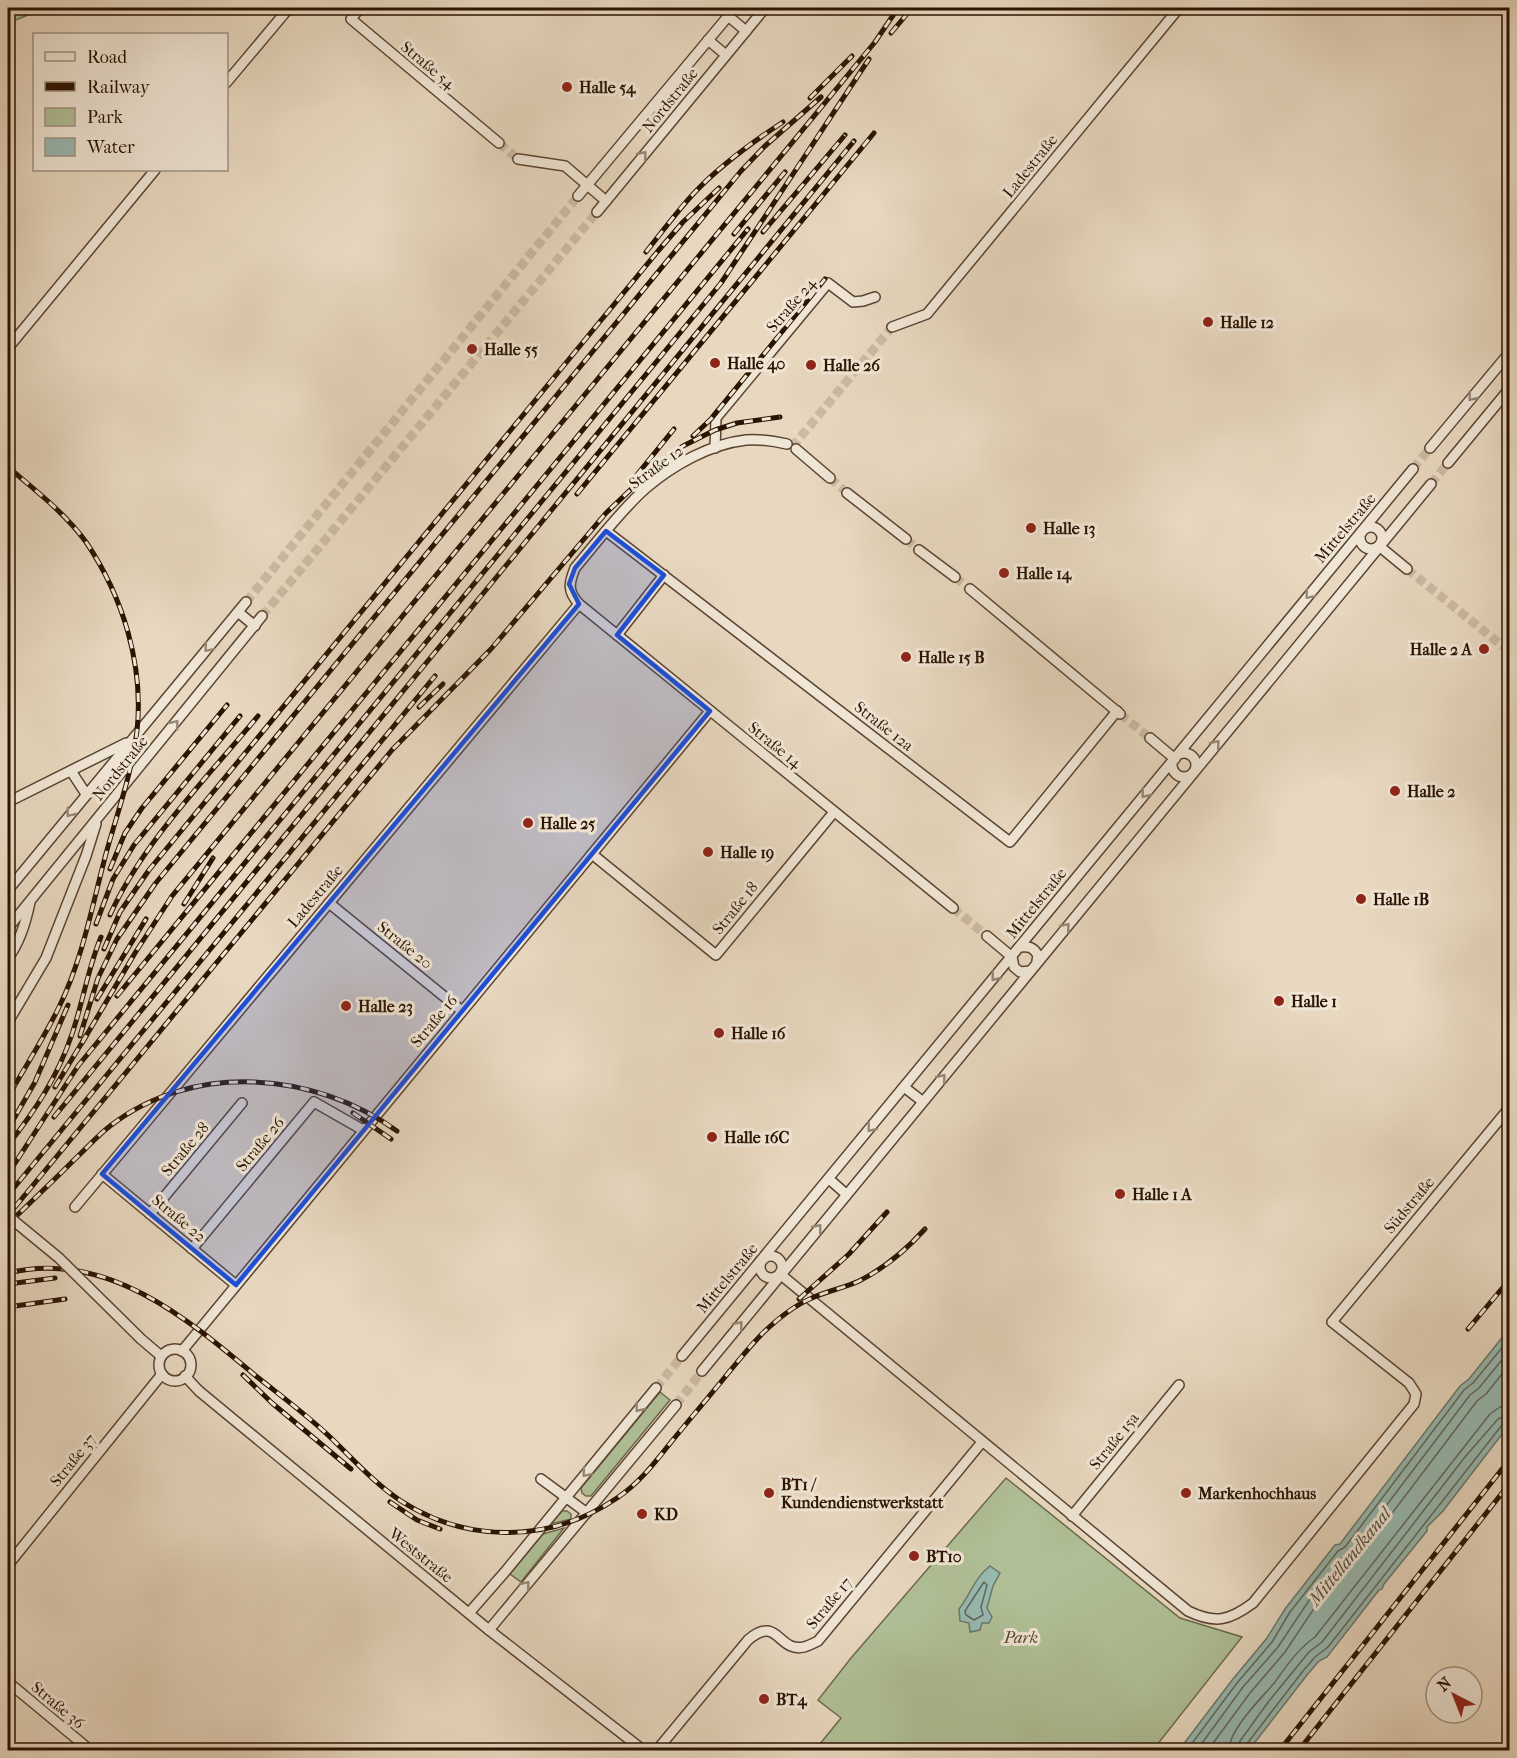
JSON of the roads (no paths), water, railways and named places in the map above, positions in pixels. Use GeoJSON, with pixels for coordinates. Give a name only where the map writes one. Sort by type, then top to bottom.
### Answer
{"type":"FeatureCollection","features":[{"type":"Feature","properties":{"kind":"street"},"geometry":{"type":"LineString","coordinates":[[228,81],[289,8]]}},
{"type":"Feature","properties":{"kind":"street","name":"Straße 54"},"geometry":{"type":"LineString","coordinates":[[360,8],[351,19],[498,143]]}},
{"type":"Feature","properties":{"kind":"street","name":"Nordstraße"},"geometry":{"type":"LineString","coordinates":[[578,196],[735,8]]}},
{"type":"Feature","properties":{"kind":"street","name":"Nordstraße"},"geometry":{"type":"LineString","coordinates":[[597,212],[765,8]]}},
{"type":"Feature","properties":{"kind":"street","name":"Ladestraße"},"geometry":{"type":"LineString","coordinates":[[892,327],[927,314],[1179,8]]}},
{"type":"Feature","properties":{"kind":"street"},"geometry":{"type":"LineString","coordinates":[[728,16],[746,31]]}},
{"type":"Feature","properties":{"kind":"street"},"geometry":{"type":"LineString","coordinates":[[708,40],[726,55]]}},
{"type":"Feature","properties":{"kind":"street"},"geometry":{"type":"LineString","coordinates":[[518,159],[565,166],[606,201]]}},
{"type":"Feature","properties":{"kind":"street"},"geometry":{"type":"LineString","coordinates":[[8,348],[154,171]]}},
{"type":"Feature","properties":{"kind":"street","name":"Straße 24"},"geometry":{"type":"LineString","coordinates":[[715,448],[716,418],[828,284],[853,302],[863,302],[875,297]]}},
{"type":"Feature","properties":{"kind":"street"},"geometry":{"type":"LineString","coordinates":[[1430,448],[1509,352]]}},
{"type":"Feature","properties":{"kind":"street"},"geometry":{"type":"LineString","coordinates":[[1448,463],[1509,388]]}},
{"type":"Feature","properties":{"kind":"street","name":"Straße 12"},"geometry":{"type":"LineString","coordinates":[[579,604],[572,596],[569,584],[575,567],[646,488],[689,459],[715,448],[745,440],[775,441],[787,444]]}},
{"type":"Feature","properties":{"kind":"street"},"geometry":{"type":"LineString","coordinates":[[796,450],[830,478]]}},
{"type":"Feature","properties":{"kind":"street","name":"Mittelstraße"},"geometry":{"type":"LineString","coordinates":[[682,1356],[1413,469]]}},
{"type":"Feature","properties":{"kind":"street"},"geometry":{"type":"LineString","coordinates":[[702,1371],[1431,484]]}},
{"type":"Feature","properties":{"kind":"street"},"geometry":{"type":"LineString","coordinates":[[847,493],[906,540]]}},
{"type":"Feature","properties":{"kind":"street"},"geometry":{"type":"LineString","coordinates":[[1371,527],[1379,530],[1382,538],[1379,546],[1372,549],[1364,547],[1360,540],[1363,531],[1371,527]]}},
{"type":"Feature","properties":{"kind":"street","name":"Straße 12a"},"geometry":{"type":"LineString","coordinates":[[606,531],[1010,842],[1119,713],[970,589]]}},
{"type":"Feature","properties":{"kind":"street"},"geometry":{"type":"LineString","coordinates":[[1379,546],[1407,569]]}},
{"type":"Feature","properties":{"kind":"street"},"geometry":{"type":"LineString","coordinates":[[919,550],[956,577]]}},
{"type":"Feature","properties":{"kind":"street"},"geometry":{"type":"LineString","coordinates":[[617,635],[664,575]]}},
{"type":"Feature","properties":{"kind":"street","name":"Nordstraße"},"geometry":{"type":"LineString","coordinates":[[8,890],[246,602]]}},
{"type":"Feature","properties":{"kind":"street","name":"Ladestraße"},"geometry":{"type":"LineString","coordinates":[[75,1207],[579,604]]}},
{"type":"Feature","properties":{"kind":"street","name":"Straße 14"},"geometry":{"type":"LineString","coordinates":[[579,604],[952,908]]}},
{"type":"Feature","properties":{"kind":"street"},"geometry":{"type":"LineString","coordinates":[[238,612],[255,626]]}},
{"type":"Feature","properties":{"kind":"street","name":"Nordstraße"},"geometry":{"type":"LineString","coordinates":[[8,928],[262,616]]}},
{"type":"Feature","properties":{"kind":"street","name":"Straße 16"},"geometry":{"type":"LineString","coordinates":[[182,1351],[710,711]]}},
{"type":"Feature","properties":{"kind":"street"},"geometry":{"type":"LineString","coordinates":[[1150,738],[1175,759]]}},
{"type":"Feature","properties":{"kind":"street"},"geometry":{"type":"LineString","coordinates":[[8,802],[130,741]]}},
{"type":"Feature","properties":{"kind":"street"},"geometry":{"type":"LineString","coordinates":[[1183,753],[1192,755],[1196,765],[1192,773],[1184,777],[1176,774],[1172,767],[1175,759],[1183,753]]}},
{"type":"Feature","properties":{"kind":"street"},"geometry":{"type":"LineString","coordinates":[[71,771],[86,794]]}},
{"type":"Feature","properties":{"kind":"street","name":"Straße 18"},"geometry":{"type":"LineString","coordinates":[[592,854],[716,955],[834,812]]}},
{"type":"Feature","properties":{"kind":"street"},"geometry":{"type":"LineString","coordinates":[[8,1022],[46,958],[98,819]]}},
{"type":"Feature","properties":{"kind":"street"},"geometry":{"type":"LineString","coordinates":[[8,885],[26,867]]}},
{"type":"Feature","properties":{"kind":"street"},"geometry":{"type":"LineString","coordinates":[[8,958],[22,931],[31,899]]}},
{"type":"Feature","properties":{"kind":"street","name":"Straße 20"},"geometry":{"type":"LineString","coordinates":[[329,903],[462,1011]]}},
{"type":"Feature","properties":{"kind":"street"},"geometry":{"type":"LineString","coordinates":[[987,936],[1012,957],[1014,967],[1020,972],[1030,971]]}},
{"type":"Feature","properties":{"kind":"street"},"geometry":{"type":"LineString","coordinates":[[1020,947],[1029,946],[1035,950],[1038,955],[1037,962]]}},
{"type":"Feature","properties":{"kind":"street"},"geometry":{"type":"LineString","coordinates":[[904,1087],[922,1101]]}},
{"type":"Feature","properties":{"kind":"street","name":"Straße 26"},"geometry":{"type":"LineString","coordinates":[[192,1249],[314,1102],[363,1130]]}},
{"type":"Feature","properties":{"kind":"street","name":"Straße 28"},"geometry":{"type":"LineString","coordinates":[[150,1214],[242,1103]]}},
{"type":"Feature","properties":{"kind":"street","name":"Südstraße"},"geometry":{"type":"LineString","coordinates":[[1072,1516],[1188,1611],[1202,1618],[1218,1620],[1237,1615],[1245,1609],[1260,1594],[1414,1404],[1416,1394],[1409,1383],[1332,1322],[1509,1107]]}},
{"type":"Feature","properties":{"kind":"street","name":"Straße 22"},"geometry":{"type":"LineString","coordinates":[[102,1174],[236,1285]]}},
{"type":"Feature","properties":{"kind":"street"},"geometry":{"type":"LineString","coordinates":[[829,1179],[846,1194]]}},
{"type":"Feature","properties":{"kind":"street"},"geometry":{"type":"LineString","coordinates":[[8,1216],[59,1258],[141,1339],[162,1356]]}},
{"type":"Feature","properties":{"kind":"street"},"geometry":{"type":"LineString","coordinates":[[769,1256],[778,1258],[782,1266],[780,1274],[772,1279],[763,1276],[759,1268],[761,1261],[769,1256]]}},
{"type":"Feature","properties":{"kind":"street"},"geometry":{"type":"LineString","coordinates":[[780,1274],[1072,1516]]}},
{"type":"Feature","properties":{"kind":"street"},"geometry":{"type":"LineString","coordinates":[[173,1349],[182,1351],[186,1353],[190,1362],[189,1372],[176,1380],[171,1380],[162,1374],[159,1365],[162,1356],[173,1349]]}},
{"type":"Feature","properties":{"kind":"street","name":"Straße 37"},"geometry":{"type":"LineString","coordinates":[[8,1565],[162,1374]]}},
{"type":"Feature","properties":{"kind":"street","name":"Weststraße"},"geometry":{"type":"LineString","coordinates":[[185,1376],[207,1398],[489,1630],[643,1750]]}},
{"type":"Feature","properties":{"kind":"street","name":"Straße 15a"},"geometry":{"type":"LineString","coordinates":[[1072,1516],[1179,1385]]}},
{"type":"Feature","properties":{"kind":"street"},"geometry":{"type":"LineString","coordinates":[[469,1613],[656,1388]]}},
{"type":"Feature","properties":{"kind":"street"},"geometry":{"type":"LineString","coordinates":[[489,1630],[676,1404]]}},
{"type":"Feature","properties":{"kind":"street","name":"Straße 17"},"geometry":{"type":"LineString","coordinates":[[657,1750],[748,1640],[759,1631],[770,1631],[790,1646],[803,1648],[818,1641],[982,1442]]}},
{"type":"Feature","properties":{"kind":"street"},"geometry":{"type":"LineString","coordinates":[[541,1479],[587,1512]]}},
{"type":"Feature","properties":{"kind":"street","name":"Straße 36"},"geometry":{"type":"LineString","coordinates":[[8,1682],[90,1750]]}},
{"type":"Feature","properties":{"kind":"water","name":"Mittellandkanal"},"geometry":{"type":"Polygon","coordinates":[[[1509,1329],[1509,1425],[1443,1511],[1427,1527],[1427,1531],[1382,1589],[1327,1657],[1319,1661],[1307,1675],[1249,1750],[1179,1750],[1267,1638],[1285,1609],[1335,1545],[1340,1544],[1460,1386],[1469,1379],[1509,1329]]]}},
{"type":"Feature","properties":{"kind":"water"},"geometry":{"type":"Polygon","coordinates":[[[990,1566],[1000,1573],[993,1586],[987,1608],[992,1617],[989,1623],[982,1623],[980,1630],[970,1632],[969,1623],[960,1621],[959,1609],[976,1581],[990,1566]]]}},
{"type":"Feature","properties":{"kind":"tunnel"},"geometry":{"type":"LineString","coordinates":[[499,143],[518,159]]}},
{"type":"Feature","properties":{"kind":"tunnel"},"geometry":{"type":"LineString","coordinates":[[246,602],[578,196]]}},
{"type":"Feature","properties":{"kind":"tunnel"},"geometry":{"type":"LineString","coordinates":[[262,616],[597,212]]}},
{"type":"Feature","properties":{"kind":"tunnel"},"geometry":{"type":"LineString","coordinates":[[792,447],[892,327]]}},
{"type":"Feature","properties":{"kind":"tunnel"},"geometry":{"type":"LineString","coordinates":[[1413,469],[1430,448]]}},
{"type":"Feature","properties":{"kind":"tunnel"},"geometry":{"type":"LineString","coordinates":[[1431,484],[1448,463]]}},
{"type":"Feature","properties":{"kind":"tunnel"},"geometry":{"type":"LineString","coordinates":[[830,478],[847,493]]}},
{"type":"Feature","properties":{"kind":"tunnel"},"geometry":{"type":"LineString","coordinates":[[906,539],[919,550]]}},
{"type":"Feature","properties":{"kind":"tunnel"},"geometry":{"type":"LineString","coordinates":[[1407,569],[1510,652]]}},
{"type":"Feature","properties":{"kind":"tunnel"},"geometry":{"type":"LineString","coordinates":[[955,577],[970,589]]}},
{"type":"Feature","properties":{"kind":"tunnel"},"geometry":{"type":"LineString","coordinates":[[1120,714],[1150,738]]}},
{"type":"Feature","properties":{"kind":"tunnel"},"geometry":{"type":"LineString","coordinates":[[953,908],[987,936]]}},
{"type":"Feature","properties":{"kind":"tunnel"},"geometry":{"type":"LineString","coordinates":[[656,1388],[682,1356]]}},
{"type":"Feature","properties":{"kind":"tunnel"},"geometry":{"type":"LineString","coordinates":[[676,1405],[702,1371]]}},
{"type":"Feature","properties":{"kind":"railway"},"geometry":{"type":"LineString","coordinates":[[82,1043],[172,896],[875,42],[898,8]]}},
{"type":"Feature","properties":{"kind":"railway"},"geometry":{"type":"LineString","coordinates":[[891,33],[912,8]]}},
{"type":"Feature","properties":{"kind":"railway"},"geometry":{"type":"LineString","coordinates":[[810,98],[852,56]]}},
{"type":"Feature","properties":{"kind":"railway"},"geometry":{"type":"LineString","coordinates":[[8,1174],[78,1066],[721,283],[869,59]]}},
{"type":"Feature","properties":{"kind":"railway"},"geometry":{"type":"LineString","coordinates":[[80,1036],[98,978],[117,939],[155,884],[741,171],[765,146],[821,97]]}},
{"type":"Feature","properties":{"kind":"railway"},"geometry":{"type":"LineString","coordinates":[[646,252],[706,181],[737,154],[783,122]]}},
{"type":"Feature","properties":{"kind":"railway"},"geometry":{"type":"LineString","coordinates":[[577,494],[874,133]]}},
{"type":"Feature","properties":{"kind":"railway"},"geometry":{"type":"LineString","coordinates":[[763,232],[845,135]]}},
{"type":"Feature","properties":{"kind":"railway"},"geometry":{"type":"LineString","coordinates":[[54,1117],[854,141]]}},
{"type":"Feature","properties":{"kind":"railway"},"geometry":{"type":"LineString","coordinates":[[734,234],[785,172]]}},
{"type":"Feature","properties":{"kind":"railway"},"geometry":{"type":"LineString","coordinates":[[104,949],[120,912],[149,870],[658,251],[683,222],[719,188]]}},
{"type":"Feature","properties":{"kind":"railway"},"geometry":{"type":"LineString","coordinates":[[117,996],[748,229]]}},
{"type":"Feature","properties":{"kind":"railway"},"geometry":{"type":"LineString","coordinates":[[693,436],[711,419],[825,279]]}},
{"type":"Feature","properties":{"kind":"railway"},"geometry":{"type":"LineString","coordinates":[[15,1207],[392,750],[491,649],[606,513],[645,476],[683,446],[715,430],[737,423],[780,417]]}},
{"type":"Feature","properties":{"kind":"railway"},"geometry":{"type":"LineString","coordinates":[[636,476],[674,429]]}},
{"type":"Feature","properties":{"kind":"railway"},"geometry":{"type":"LineString","coordinates":[[8,467],[69,521],[86,542],[111,585],[128,632],[134,657],[138,706],[135,746],[128,776],[75,969],[53,1019],[8,1097]]}},
{"type":"Feature","properties":{"kind":"railway"},"geometry":{"type":"LineString","coordinates":[[8,1195],[435,676]]}},
{"type":"Feature","properties":{"kind":"railway"},"geometry":{"type":"LineString","coordinates":[[419,707],[443,684]]}},
{"type":"Feature","properties":{"kind":"railway"},"geometry":{"type":"LineString","coordinates":[[110,869],[125,833],[142,808],[227,705]]}},
{"type":"Feature","properties":{"kind":"railway"},"geometry":{"type":"LineString","coordinates":[[96,924],[113,879],[134,845],[240,716]]}},
{"type":"Feature","properties":{"kind":"railway"},"geometry":{"type":"LineString","coordinates":[[110,915],[124,888],[158,836],[258,716]]}},
{"type":"Feature","properties":{"kind":"railway"},"geometry":{"type":"LineString","coordinates":[[184,904],[213,858]]}},
{"type":"Feature","properties":{"kind":"railway"},"geometry":{"type":"LineString","coordinates":[[97,999],[146,919]]}},
{"type":"Feature","properties":{"kind":"railway"},"geometry":{"type":"LineString","coordinates":[[8,1145],[36,1106],[60,1064],[72,1034],[101,937]]}},
{"type":"Feature","properties":{"kind":"railway"},"geometry":{"type":"LineString","coordinates":[[8,1129],[35,1082],[68,1005]]}},
{"type":"Feature","properties":{"kind":"railway"},"geometry":{"type":"LineString","coordinates":[[55,1087],[86,1036]]}},
{"type":"Feature","properties":{"kind":"railway"},"geometry":{"type":"LineString","coordinates":[[8,1224],[110,1126],[143,1105],[179,1091],[216,1083],[254,1082],[292,1086],[329,1096],[365,1111],[397,1131]]}},
{"type":"Feature","properties":{"kind":"railway"},"geometry":{"type":"LineString","coordinates":[[353,1113],[391,1139]]}},
{"type":"Feature","properties":{"kind":"railway"},"geometry":{"type":"LineString","coordinates":[[799,1299],[849,1254],[887,1212]]}},
{"type":"Feature","properties":{"kind":"railway"},"geometry":{"type":"LineString","coordinates":[[8,1273],[44,1268],[78,1271],[111,1280],[142,1294],[173,1312],[230,1354],[312,1421],[373,1479],[401,1501],[427,1515],[454,1525],[481,1531],[509,1532],[537,1530],[565,1524],[592,1513],[625,1493],[651,1467],[771,1325],[806,1301],[869,1276],[903,1251],[925,1229]]}},
{"type":"Feature","properties":{"kind":"railway"},"geometry":{"type":"LineString","coordinates":[[8,1284],[55,1278]]}},
{"type":"Feature","properties":{"kind":"railway"},"geometry":{"type":"LineString","coordinates":[[1468,1329],[1510,1279]]}},
{"type":"Feature","properties":{"kind":"railway"},"geometry":{"type":"LineString","coordinates":[[8,1307],[65,1299]]}},
{"type":"Feature","properties":{"kind":"railway"},"geometry":{"type":"LineString","coordinates":[[243,1375],[272,1403],[351,1469]]}},
{"type":"Feature","properties":{"kind":"railway"},"geometry":{"type":"LineString","coordinates":[[1280,1750],[1510,1459]]}},
{"type":"Feature","properties":{"kind":"railway"},"geometry":{"type":"LineString","coordinates":[[1299,1750],[1510,1483]]}},
{"type":"Feature","properties":{"kind":"railway"},"geometry":{"type":"LineString","coordinates":[[390,1502],[417,1520],[440,1529]]}},
{"type":"Feature","properties":{"kind":"place","name":"Halle 54"},"geometry":{"type":"Point","coordinates":[567,87]}},
{"type":"Feature","properties":{"kind":"place","name":"Halle 12"},"geometry":{"type":"Point","coordinates":[1208,322]}},
{"type":"Feature","properties":{"kind":"place","name":"Halle 55"},"geometry":{"type":"Point","coordinates":[472,349]}},
{"type":"Feature","properties":{"kind":"place","name":"Halle 40"},"geometry":{"type":"Point","coordinates":[715,363]}},
{"type":"Feature","properties":{"kind":"place","name":"Halle 26"},"geometry":{"type":"Point","coordinates":[811,365]}},
{"type":"Feature","properties":{"kind":"place","name":"Halle 13"},"geometry":{"type":"Point","coordinates":[1031,528]}},
{"type":"Feature","properties":{"kind":"place","name":"Halle 14"},"geometry":{"type":"Point","coordinates":[1004,573]}},
{"type":"Feature","properties":{"kind":"place","name":"Halle 2 A"},"geometry":{"type":"Point","coordinates":[1484,649]}},
{"type":"Feature","properties":{"kind":"place","name":"Halle 15 B"},"geometry":{"type":"Point","coordinates":[906,657]}},
{"type":"Feature","properties":{"kind":"place","name":"Halle 2"},"geometry":{"type":"Point","coordinates":[1395,791]}},
{"type":"Feature","properties":{"kind":"place","name":"Halle 25"},"geometry":{"type":"Point","coordinates":[528,823]}},
{"type":"Feature","properties":{"kind":"place","name":"Halle 19"},"geometry":{"type":"Point","coordinates":[708,852]}},
{"type":"Feature","properties":{"kind":"place","name":"Halle 1B"},"geometry":{"type":"Point","coordinates":[1361,899]}},
{"type":"Feature","properties":{"kind":"place","name":"Halle 1"},"geometry":{"type":"Point","coordinates":[1279,1001]}},
{"type":"Feature","properties":{"kind":"place","name":"Halle 23"},"geometry":{"type":"Point","coordinates":[346,1006]}},
{"type":"Feature","properties":{"kind":"place","name":"Halle 16"},"geometry":{"type":"Point","coordinates":[719,1033]}},
{"type":"Feature","properties":{"kind":"place","name":"Halle 16C"},"geometry":{"type":"Point","coordinates":[712,1137]}},
{"type":"Feature","properties":{"kind":"place","name":"Halle 1 A"},"geometry":{"type":"Point","coordinates":[1120,1194]}},
{"type":"Feature","properties":{"kind":"place","name":"BT1 / Kundendienstwerkstatt"},"geometry":{"type":"Point","coordinates":[769,1493]}},
{"type":"Feature","properties":{"kind":"place","name":"Markenhochhaus"},"geometry":{"type":"Point","coordinates":[1186,1493]}},
{"type":"Feature","properties":{"kind":"place","name":"KD"},"geometry":{"type":"Point","coordinates":[642,1514]}},
{"type":"Feature","properties":{"kind":"place","name":"BT10"},"geometry":{"type":"Point","coordinates":[914,1556]}},
{"type":"Feature","properties":{"kind":"place","name":"BT4"},"geometry":{"type":"Point","coordinates":[764,1699]}},
{"type":"Feature","properties":{"kind":"park label","name":"Park"},"geometry":{"type":"Point","coordinates":[1021,1637]}}]}
